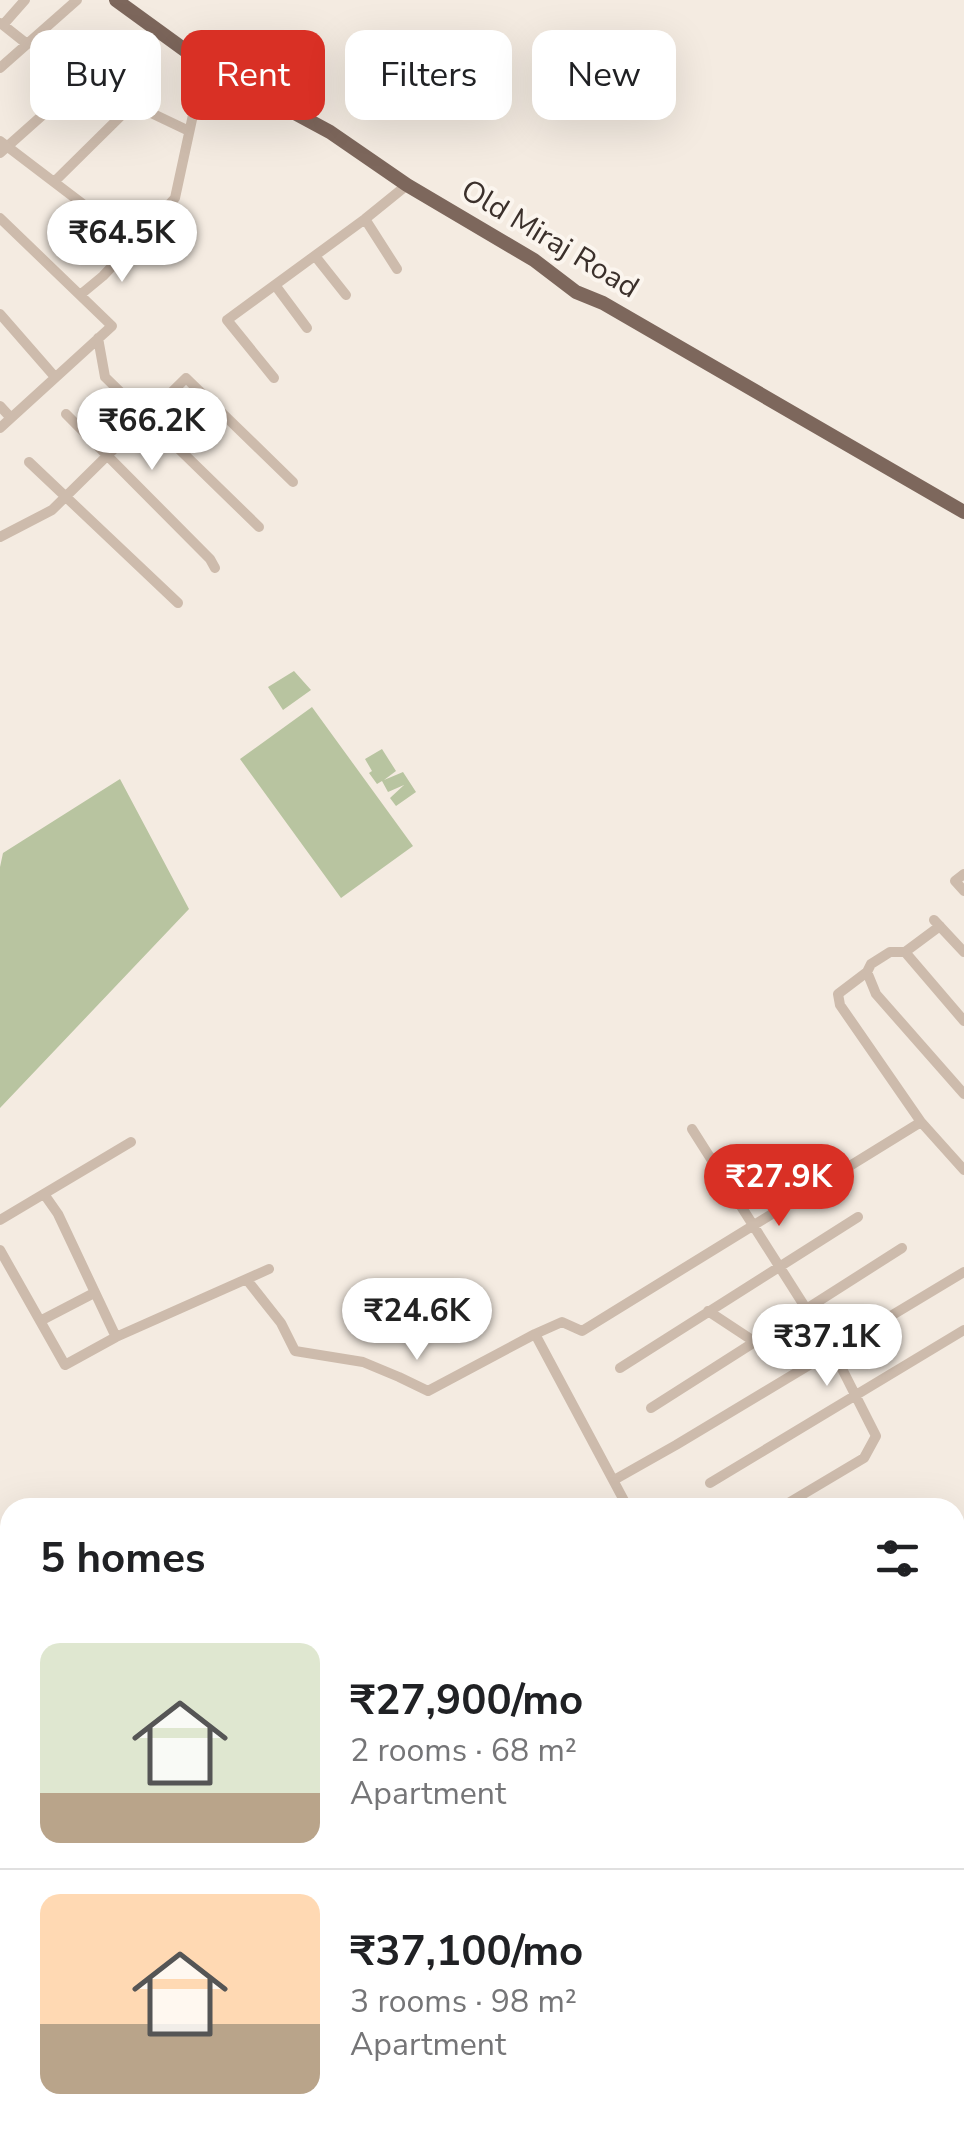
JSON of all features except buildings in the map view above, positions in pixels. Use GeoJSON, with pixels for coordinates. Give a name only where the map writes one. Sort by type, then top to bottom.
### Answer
{"type":"FeatureCollection","features":[{"type":"Feature","properties":{"kind":"main road","name":"Old Miraj Road"},"geometry":{"type":"LineString","coordinates":[[116,0],[181,47]]}},
{"type":"Feature","properties":{"kind":"main road","name":"Old Miraj Road"},"geometry":{"type":"LineString","coordinates":[[308,120],[406,186],[534,260],[576,292],[620,313],[964,512]]}},
{"type":"Feature","properties":{"kind":"street"},"geometry":{"type":"LineString","coordinates":[[25,0],[1,24],[27,44]]}},
{"type":"Feature","properties":{"kind":"street"},"geometry":{"type":"LineString","coordinates":[[0,68],[77,0]]}},
{"type":"Feature","properties":{"kind":"street"},"geometry":{"type":"LineString","coordinates":[[161,117],[190,130]]}},
{"type":"Feature","properties":{"kind":"street"},"geometry":{"type":"LineString","coordinates":[[34,120],[2,147],[134,243]]}},
{"type":"Feature","properties":{"kind":"street"},"geometry":{"type":"LineString","coordinates":[[54,182],[118,120]]}},
{"type":"Feature","properties":{"kind":"street"},"geometry":{"type":"LineString","coordinates":[[80,295],[104,276],[174,198],[192,120]]}},
{"type":"Feature","properties":{"kind":"street"},"geometry":{"type":"LineString","coordinates":[[274,378],[227,320],[406,186]]}},
{"type":"Feature","properties":{"kind":"street"},"geometry":{"type":"LineString","coordinates":[[0,218],[112,326],[0,428]]}},
{"type":"Feature","properties":{"kind":"street"},"geometry":{"type":"LineString","coordinates":[[365,220],[397,269]]}},
{"type":"Feature","properties":{"kind":"street"},"geometry":{"type":"LineString","coordinates":[[316,256],[346,295]]}},
{"type":"Feature","properties":{"kind":"street"},"geometry":{"type":"LineString","coordinates":[[275,285],[307,328]]}},
{"type":"Feature","properties":{"kind":"street"},"geometry":{"type":"LineString","coordinates":[[0,314],[56,377]]}},
{"type":"Feature","properties":{"kind":"street"},"geometry":{"type":"LineString","coordinates":[[98,338],[105,377],[259,527]]}},
{"type":"Feature","properties":{"kind":"street"},"geometry":{"type":"LineString","coordinates":[[0,537],[52,510],[186,378],[294,482]]}},
{"type":"Feature","properties":{"kind":"street"},"geometry":{"type":"LineString","coordinates":[[0,406],[11,418]]}},
{"type":"Feature","properties":{"kind":"street"},"geometry":{"type":"LineString","coordinates":[[66,414],[215,568]]}},
{"type":"Feature","properties":{"kind":"street"},"geometry":{"type":"LineString","coordinates":[[30,462],[178,602]]}},
{"type":"Feature","properties":{"kind":"street"},"geometry":{"type":"LineString","coordinates":[[964,874],[955,881],[964,891]]}},
{"type":"Feature","properties":{"kind":"street"},"geometry":{"type":"LineString","coordinates":[[964,952],[937,923],[906,952],[890,952],[838,994],[840,1005],[921,1122],[964,1170]]}},
{"type":"Feature","properties":{"kind":"street"},"geometry":{"type":"LineString","coordinates":[[906,952],[964,1020]]}},
{"type":"Feature","properties":{"kind":"street"},"geometry":{"type":"LineString","coordinates":[[867,972],[876,994],[964,1094]]}},
{"type":"Feature","properties":{"kind":"street"},"geometry":{"type":"LineString","coordinates":[[247,1280],[282,1323],[295,1351],[363,1362],[428,1391],[562,1322],[582,1332],[921,1122]]}},
{"type":"Feature","properties":{"kind":"street"},"geometry":{"type":"LineString","coordinates":[[692,1129],[833,1351],[876,1436],[864,1458],[797,1498]]}},
{"type":"Feature","properties":{"kind":"street"},"geometry":{"type":"LineString","coordinates":[[0,1220],[131,1142]]}},
{"type":"Feature","properties":{"kind":"street"},"geometry":{"type":"LineString","coordinates":[[44,1194],[58,1214],[116,1337]]}},
{"type":"Feature","properties":{"kind":"street"},"geometry":{"type":"LineString","coordinates":[[620,1368],[858,1217]]}},
{"type":"Feature","properties":{"kind":"street"},"geometry":{"type":"LineString","coordinates":[[651,1408],[902,1248]]}},
{"type":"Feature","properties":{"kind":"street"},"geometry":{"type":"LineString","coordinates":[[0,1250],[64,1365],[116,1337],[270,1269]]}},
{"type":"Feature","properties":{"kind":"street"},"geometry":{"type":"LineString","coordinates":[[614,1480],[964,1272]]}},
{"type":"Feature","properties":{"kind":"street"},"geometry":{"type":"LineString","coordinates":[[42,1320],[94,1293]]}},
{"type":"Feature","properties":{"kind":"street"},"geometry":{"type":"LineString","coordinates":[[708,1311],[755,1342]]}},
{"type":"Feature","properties":{"kind":"street"},"geometry":{"type":"LineString","coordinates":[[710,1482],[964,1330]]}},
{"type":"Feature","properties":{"kind":"street"},"geometry":{"type":"LineString","coordinates":[[535,1334],[623,1498]]}},
{"type":"Feature","properties":{"kind":"green space"},"geometry":{"type":"Polygon","coordinates":[[[294,671],[311,690],[283,710],[268,687],[294,671]]]}},
{"type":"Feature","properties":{"kind":"green space"},"geometry":{"type":"Polygon","coordinates":[[[312,707],[413,846],[341,898],[240,759],[312,707]]]}},
{"type":"Feature","properties":{"kind":"green space"},"geometry":{"type":"Polygon","coordinates":[[[382,749],[396,771],[384,780],[403,772],[416,792],[396,806],[390,798],[404,785],[388,792],[382,781],[377,784],[369,773],[372,771],[365,759],[382,749]]]}},
{"type":"Feature","properties":{"kind":"green space"},"geometry":{"type":"Polygon","coordinates":[[[120,779],[189,909],[0,1108],[3,853],[120,779]]]}}]}
